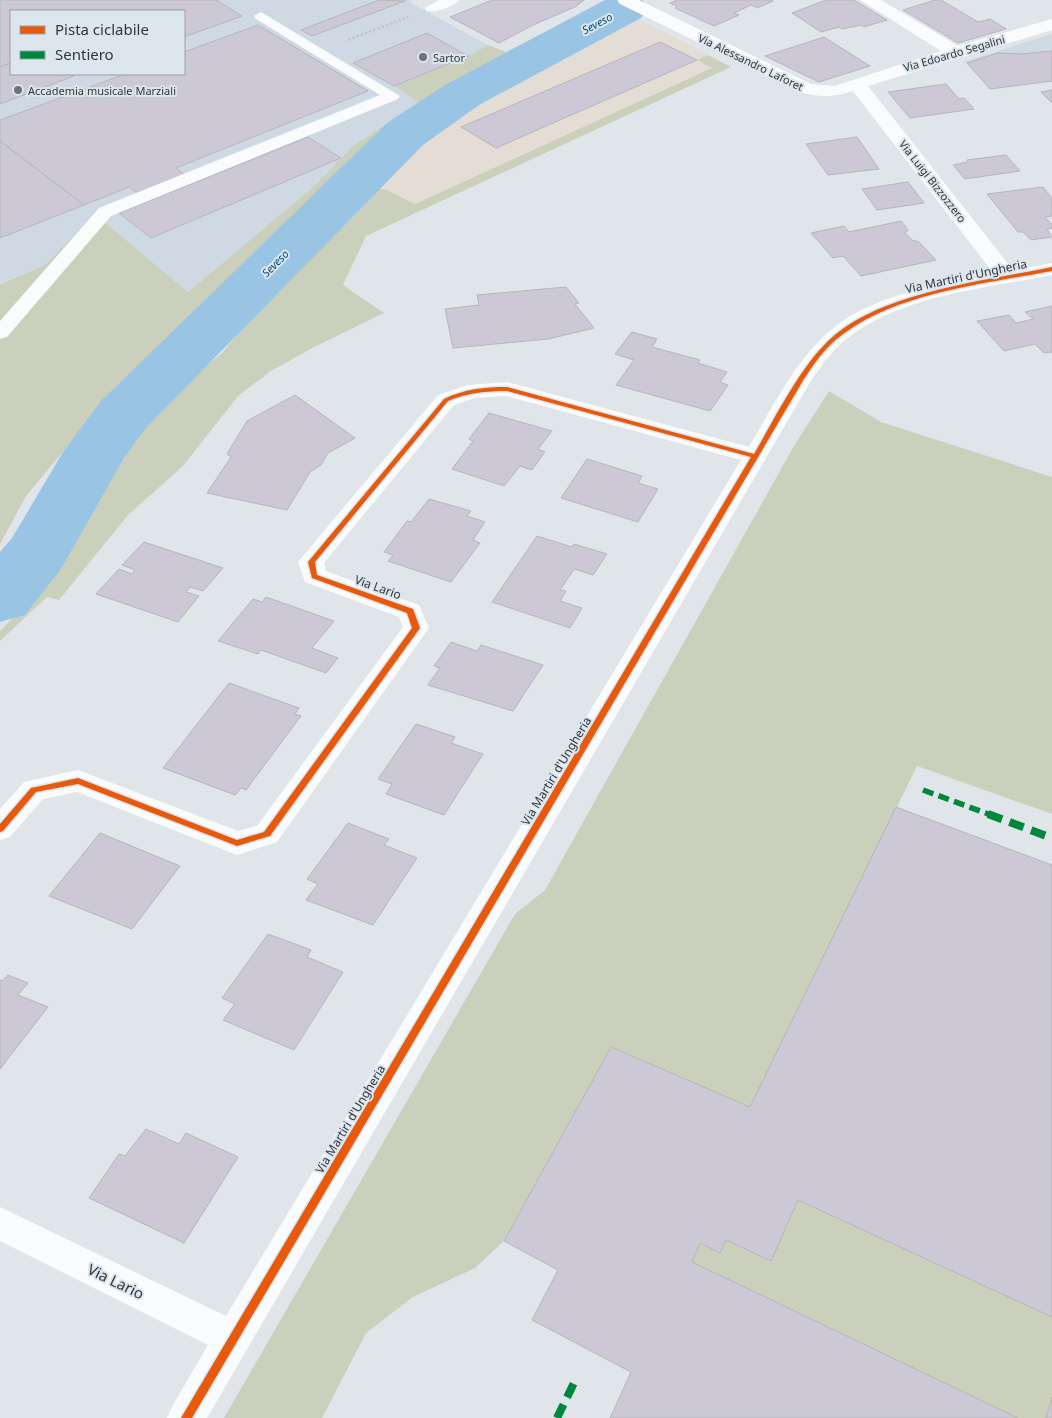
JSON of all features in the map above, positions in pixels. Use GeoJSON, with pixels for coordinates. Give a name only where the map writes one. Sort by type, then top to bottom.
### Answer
{"type":"FeatureCollection","features":[{"type":"Feature","properties":{"kind":"street","name":"Via Alessandro Laforet"},"geometry":{"type":"LineString","coordinates":[[626,0],[805,88],[829,92],[858,84]]}},
{"type":"Feature","properties":{"kind":"street"},"geometry":{"type":"LineString","coordinates":[[869,0],[955,52]]}},
{"type":"Feature","properties":{"kind":"street","name":"Via Edoardo Segalini"},"geometry":{"type":"LineString","coordinates":[[858,84],[955,52],[1052,24]]}},
{"type":"Feature","properties":{"kind":"street","name":"Via Luigi Bizzozzero"},"geometry":{"type":"LineString","coordinates":[[858,84],[1008,278]]}},
{"type":"Feature","properties":{"kind":"street","name":"Via Martiri d'Ungheria"},"geometry":{"type":"LineString","coordinates":[[186,1418],[755,456],[817,355],[838,334],[863,318],[893,304],[1052,269]]}},
{"type":"Feature","properties":{"kind":"street","name":"Via Lario"},"geometry":{"type":"LineString","coordinates":[[0,829],[34,790],[78,781],[237,842],[268,834],[416,628],[410,611],[314,576],[311,562],[446,400],[462,393],[483,388],[507,389],[755,456]]}},
{"type":"Feature","properties":{"kind":"street","name":"Via Lario"},"geometry":{"type":"LineString","coordinates":[[0,1223],[233,1338]]}},
{"type":"Feature","properties":{"kind":"lane"},"geometry":{"type":"LineString","coordinates":[[432,8],[452,0]]}},
{"type":"Feature","properties":{"kind":"lane"},"geometry":{"type":"LineString","coordinates":[[0,333],[105,212],[392,96],[261,16]]}},
{"type":"Feature","properties":{"kind":"shaded area"},"geometry":{"type":"Polygon","coordinates":[[[0,0],[412,0],[409,2],[488,45],[468,56],[395,87],[419,103],[354,145],[313,187],[188,292],[95,214],[45,265],[0,283],[0,0]]]}},
{"type":"Feature","properties":{"kind":"shaded area"},"geometry":{"type":"Polygon","coordinates":[[[635,17],[708,55],[697,60],[713,68],[415,204],[387,190],[372,187],[432,128],[450,115],[635,17]]]}},
{"type":"Feature","properties":{"kind":"shaded area"},"geometry":{"type":"Polygon","coordinates":[[[1052,34],[1052,81],[990,89],[967,63],[963,62],[1052,34]]]}},
{"type":"Feature","properties":{"kind":"green space"},"geometry":{"type":"Polygon","coordinates":[[[609,0],[613,2],[454,87],[401,120],[382,135],[335,185],[256,258],[211,304],[111,394],[26,496],[0,544],[0,284],[45,265],[95,214],[188,292],[313,187],[354,145],[419,103],[394,86],[468,56],[488,45],[506,52],[609,0]]]}},
{"type":"Feature","properties":{"kind":"green space"},"geometry":{"type":"Polygon","coordinates":[[[708,55],[731,67],[366,236],[343,285],[384,313],[314,347],[271,371],[238,396],[183,466],[128,515],[59,600],[47,597],[0,641],[0,631],[51,578],[85,522],[119,455],[149,413],[222,353],[288,273],[372,187],[387,190],[415,204],[712,68],[697,60],[708,55]]]}},
{"type":"Feature","properties":{"kind":"green space"},"geometry":{"type":"Polygon","coordinates":[[[829,391],[881,422],[1052,477],[1052,814],[917,766],[750,1107],[611,1047],[504,1241],[475,1268],[413,1297],[366,1333],[322,1418],[224,1418],[515,914],[545,890],[794,446],[829,391]]]}},
{"type":"Feature","properties":{"kind":"green space"},"geometry":{"type":"Polygon","coordinates":[[[798,1200],[1052,1317],[1052,1397],[1046,1418],[1018,1418],[692,1262],[700,1243],[720,1253],[726,1240],[771,1261],[798,1200]]]}},
{"type":"Feature","properties":{"kind":"building"},"geometry":{"type":"Polygon","coordinates":[[[0,0],[216,0],[242,16],[185,37],[185,10],[10,10],[10,63],[0,67],[0,0]]]}},
{"type":"Feature","properties":{"kind":"building"},"geometry":{"type":"Polygon","coordinates":[[[379,0],[405,1],[312,36],[301,30],[379,0]]]}},
{"type":"Feature","properties":{"kind":"building"},"geometry":{"type":"Polygon","coordinates":[[[492,0],[584,0],[575,7],[533,25],[499,43],[450,17],[492,0]]]}},
{"type":"Feature","properties":{"kind":"building"},"geometry":{"type":"Polygon","coordinates":[[[677,0],[773,1],[757,8],[751,5],[734,13],[739,15],[714,26],[675,8],[677,6],[670,3],[677,0]]]}},
{"type":"Feature","properties":{"kind":"building"},"geometry":{"type":"Polygon","coordinates":[[[826,0],[854,0],[887,20],[864,27],[861,25],[842,29],[839,27],[821,32],[792,13],[826,0]]]}},
{"type":"Feature","properties":{"kind":"building"},"geometry":{"type":"Polygon","coordinates":[[[935,0],[941,0],[978,22],[990,19],[1006,29],[958,43],[903,10],[935,0]]]}},
{"type":"Feature","properties":{"kind":"building"},"geometry":{"type":"Polygon","coordinates":[[[258,25],[368,91],[176,168],[185,175],[138,194],[129,187],[84,205],[0,141],[0,120],[122,75],[185,75],[185,52],[258,25]]]}},
{"type":"Feature","properties":{"kind":"building"},"geometry":{"type":"Polygon","coordinates":[[[427,33],[468,56],[394,86],[353,63],[427,33]]]}},
{"type":"Feature","properties":{"kind":"building"},"geometry":{"type":"Polygon","coordinates":[[[824,37],[870,66],[819,82],[765,56],[824,37]]]}},
{"type":"Feature","properties":{"kind":"building"},"geometry":{"type":"Polygon","coordinates":[[[660,42],[697,60],[496,148],[461,127],[660,42]]]}},
{"type":"Feature","properties":{"kind":"building"},"geometry":{"type":"Polygon","coordinates":[[[1052,51],[1052,81],[990,89],[967,63],[998,53],[1021,54],[1052,51]]]}},
{"type":"Feature","properties":{"kind":"building","name":"Accademia musicale Marziali"},"geometry":{"type":"Polygon","coordinates":[[[10,63],[10,75],[74,75],[0,104],[0,67],[10,63]]]}},
{"type":"Feature","properties":{"kind":"building"},"geometry":{"type":"Polygon","coordinates":[[[946,84],[959,99],[964,98],[974,109],[910,118],[888,92],[946,84]]]}},
{"type":"Feature","properties":{"kind":"building"},"geometry":{"type":"Polygon","coordinates":[[[1052,90],[1052,103],[1041,92],[1052,90]]]}},
{"type":"Feature","properties":{"kind":"building"},"geometry":{"type":"Polygon","coordinates":[[[308,137],[341,158],[151,238],[119,213],[308,137]]]}},
{"type":"Feature","properties":{"kind":"building"},"geometry":{"type":"Polygon","coordinates":[[[857,137],[879,169],[828,175],[806,144],[857,137]]]}},
{"type":"Feature","properties":{"kind":"building"},"geometry":{"type":"Polygon","coordinates":[[[0,141],[84,205],[0,238],[0,141]]]}},
{"type":"Feature","properties":{"kind":"building"},"geometry":{"type":"Polygon","coordinates":[[[1006,155],[1020,171],[965,179],[953,165],[968,162],[967,160],[1006,155]]]}},
{"type":"Feature","properties":{"kind":"building"},"geometry":{"type":"Polygon","coordinates":[[[908,182],[924,203],[877,210],[862,189],[908,182]]]}},
{"type":"Feature","properties":{"kind":"building"},"geometry":{"type":"Polygon","coordinates":[[[1043,187],[1052,198],[1052,216],[1045,217],[1052,225],[1052,228],[1047,229],[1052,237],[1031,240],[1023,232],[1018,232],[987,194],[1043,187]]]}},
{"type":"Feature","properties":{"kind":"building"},"geometry":{"type":"Polygon","coordinates":[[[901,221],[908,230],[905,233],[912,240],[919,242],[936,260],[861,276],[843,256],[833,258],[811,233],[844,226],[849,232],[901,221]]]}},
{"type":"Feature","properties":{"kind":"building"},"geometry":{"type":"Polygon","coordinates":[[[566,287],[579,303],[575,304],[594,328],[548,339],[453,348],[445,309],[479,305],[477,295],[566,287]]]}},
{"type":"Feature","properties":{"kind":"building"},"geometry":{"type":"Polygon","coordinates":[[[1052,306],[1052,352],[1044,353],[1035,344],[1004,351],[977,321],[1009,315],[1016,323],[1033,319],[1025,312],[1052,306]]]}},
{"type":"Feature","properties":{"kind":"building"},"geometry":{"type":"Polygon","coordinates":[[[632,332],[657,339],[652,347],[700,360],[698,363],[727,372],[720,382],[728,385],[710,411],[616,385],[634,360],[615,354],[632,332]]]}},
{"type":"Feature","properties":{"kind":"building"},"geometry":{"type":"Polygon","coordinates":[[[295,395],[355,438],[328,453],[321,465],[310,472],[287,510],[207,493],[231,457],[227,454],[247,421],[295,395]]]}},
{"type":"Feature","properties":{"kind":"building"},"geometry":{"type":"Polygon","coordinates":[[[489,413],[552,431],[538,449],[545,452],[532,470],[520,466],[504,486],[452,469],[473,441],[469,439],[489,413]]]}},
{"type":"Feature","properties":{"kind":"building"},"geometry":{"type":"Polygon","coordinates":[[[587,459],[642,476],[638,483],[658,489],[638,522],[561,498],[587,459]]]}},
{"type":"Feature","properties":{"kind":"building"},"geometry":{"type":"Polygon","coordinates":[[[429,499],[471,511],[467,516],[485,522],[473,540],[480,543],[451,582],[388,561],[393,555],[384,552],[407,521],[411,522],[429,499]]]}},
{"type":"Feature","properties":{"kind":"building"},"geometry":{"type":"Polygon","coordinates":[[[537,536],[572,547],[574,544],[607,554],[593,575],[574,569],[560,590],[566,591],[560,601],[582,608],[570,628],[492,602],[537,536]]]}},
{"type":"Feature","properties":{"kind":"building"},"geometry":{"type":"Polygon","coordinates":[[[144,542],[223,568],[203,591],[190,587],[186,592],[199,596],[178,622],[96,594],[119,569],[132,574],[135,570],[122,565],[144,542]]]}},
{"type":"Feature","properties":{"kind":"building"},"geometry":{"type":"Polygon","coordinates":[[[266,597],[334,621],[312,648],[338,658],[326,673],[261,650],[258,654],[218,641],[253,599],[262,602],[266,597]]]}},
{"type":"Feature","properties":{"kind":"building"},"geometry":{"type":"Polygon","coordinates":[[[451,642],[477,651],[481,645],[543,665],[513,711],[428,685],[440,668],[434,666],[451,642]]]}},
{"type":"Feature","properties":{"kind":"building"},"geometry":{"type":"Polygon","coordinates":[[[229,683],[299,708],[295,714],[301,716],[246,790],[241,788],[235,795],[163,768],[229,683]]]}},
{"type":"Feature","properties":{"kind":"building"},"geometry":{"type":"Polygon","coordinates":[[[416,724],[455,737],[451,743],[483,754],[444,815],[386,794],[392,784],[378,779],[416,724]]]}},
{"type":"Feature","properties":{"kind":"building"},"geometry":{"type":"Polygon","coordinates":[[[896,807],[1052,865],[1052,1317],[798,1200],[771,1261],[726,1240],[720,1253],[700,1243],[692,1262],[1018,1418],[610,1418],[631,1372],[532,1320],[558,1270],[504,1241],[611,1047],[750,1107],[896,807]]]}},
{"type":"Feature","properties":{"kind":"building"},"geometry":{"type":"Polygon","coordinates":[[[348,823],[389,839],[384,845],[417,858],[373,925],[306,900],[318,884],[307,879],[348,823]]]}},
{"type":"Feature","properties":{"kind":"building"},"geometry":{"type":"Polygon","coordinates":[[[100,833],[180,866],[132,929],[49,896],[100,833]]]}},
{"type":"Feature","properties":{"kind":"building"},"geometry":{"type":"Polygon","coordinates":[[[268,934],[311,950],[307,957],[343,972],[294,1050],[223,1020],[235,1004],[222,998],[268,934]]]}},
{"type":"Feature","properties":{"kind":"building"},"geometry":{"type":"Polygon","coordinates":[[[8,975],[28,983],[18,995],[48,1007],[0,1069],[0,980],[2,981],[8,975]]]}},
{"type":"Feature","properties":{"kind":"building"},"geometry":{"type":"Polygon","coordinates":[[[146,1129],[179,1144],[186,1133],[238,1157],[184,1243],[89,1198],[119,1154],[125,1156],[146,1129]]]}},
{"type":"Feature","properties":{"kind":"building"},"geometry":{"type":"Polygon","coordinates":[[[1052,1397],[1052,1418],[1046,1418],[1052,1397]]]}},
{"type":"Feature","properties":{"kind":"waterway","name":"Seveso"},"geometry":{"type":"LineString","coordinates":[[0,598],[37,553],[95,452],[123,415],[405,134],[462,95],[625,8]]}},
{"type":"Feature","properties":{"kind":"marked path"},"geometry":{"type":"LineString","coordinates":[[923,790],[1052,838]]}},
{"type":"Feature","properties":{"kind":"marked path"},"geometry":{"type":"LineString","coordinates":[[557,1418],[574,1383]]}},
{"type":"Feature","properties":{"kind":"cycle path"},"geometry":{"type":"LineString","coordinates":[[186,1418],[801,379],[814,361],[838,335],[859,321],[884,309],[911,299],[969,285],[1052,269]]}},
{"type":"Feature","properties":{"kind":"cycle path"},"geometry":{"type":"LineString","coordinates":[[0,829],[34,790],[78,781],[237,843],[267,834],[416,628],[410,611],[314,576],[311,562],[446,400],[475,391],[507,389],[755,456]]}},
{"type":"Feature","properties":{"kind":"place","name":"Sartor"},"geometry":{"type":"Point","coordinates":[423,57]}},
{"type":"Feature","properties":{"kind":"place","name":"Accademia musicale Marziali"},"geometry":{"type":"Point","coordinates":[18,90]}}]}
